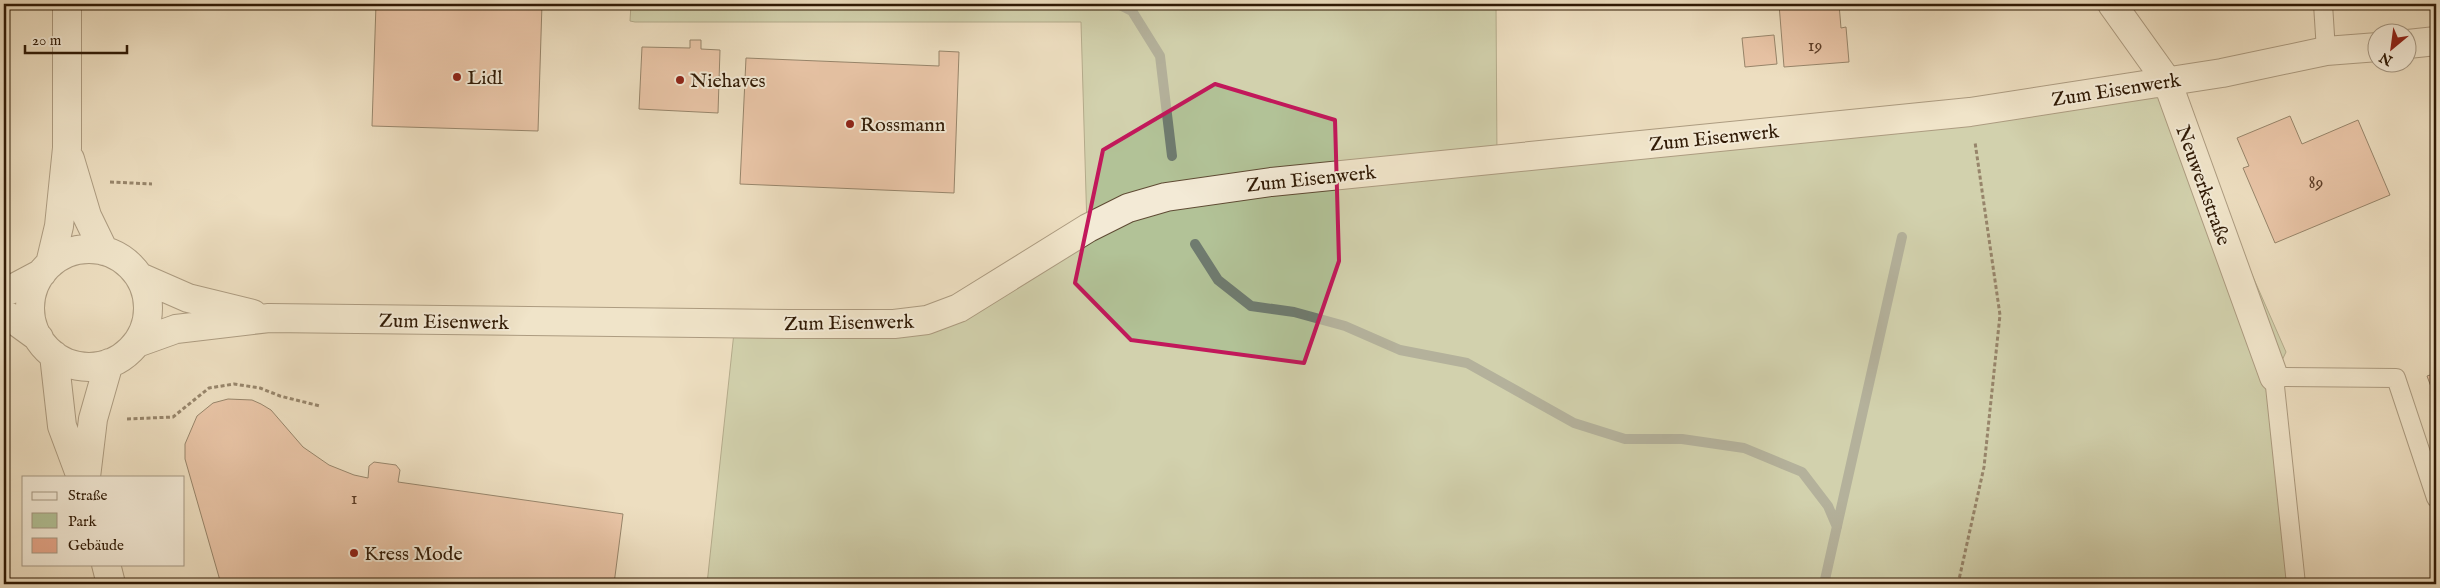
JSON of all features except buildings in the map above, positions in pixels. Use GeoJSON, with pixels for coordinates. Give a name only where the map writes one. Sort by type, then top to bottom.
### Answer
{"type":"FeatureCollection","features":[{"type":"Feature","properties":{"kind":"street"},"geometry":{"type":"LineString","coordinates":[[67,4],[67,148],[58,226],[46,268],[32,293],[31,316],[47,346],[62,426],[81,476]]}},
{"type":"Feature","properties":{"kind":"street","name":"Neuwerkstraße"},"geometry":{"type":"LineString","coordinates":[[2112,4],[2167,81],[2274,377]]}},
{"type":"Feature","properties":{"kind":"street"},"geometry":{"type":"LineString","coordinates":[[2418,43],[2436,41]]}},
{"type":"Feature","properties":{"kind":"street","name":"Zum Eisenwerk"},"geometry":{"type":"LineString","coordinates":[[137,342],[176,329],[269,318],[781,324],[894,324],[927,320],[959,308],[1088,228],[1128,208],[1166,197],[1271,182],[1970,112],[2222,73],[2326,52],[2368,48]]}},
{"type":"Feature","properties":{"kind":"street"},"geometry":{"type":"LineString","coordinates":[[67,148],[87,216],[104,251]]}},
{"type":"Feature","properties":{"kind":"street"},"geometry":{"type":"LineString","coordinates":[[4,291],[10,290],[69,252],[92,249],[104,251],[124,260],[140,277],[145,288],[148,310],[143,333],[129,351],[109,363],[87,366],[64,361],[10,317],[4,316]]}},
{"type":"Feature","properties":{"kind":"street","name":"Zum Eisenwerk"},"geometry":{"type":"LineString","coordinates":[[140,277],[188,298],[269,318]]}},
{"type":"Feature","properties":{"kind":"street"},"geometry":{"type":"LineString","coordinates":[[86,476],[93,419],[109,363]]}},
{"type":"Feature","properties":{"kind":"street"},"geometry":{"type":"LineString","coordinates":[[107,566],[112,584]]}},
{"type":"Feature","properties":{"kind":"lane"},"geometry":{"type":"LineString","coordinates":[[2323,4],[2326,52]]}},
{"type":"Feature","properties":{"kind":"lane"},"geometry":{"type":"LineString","coordinates":[[2274,377],[2396,378],[2436,498]]}},
{"type":"Feature","properties":{"kind":"lane","name":"Neuwerkstraße"},"geometry":{"type":"LineString","coordinates":[[2274,377],[2296,584]]}},
{"type":"Feature","properties":{"kind":"path"},"geometry":{"type":"LineString","coordinates":[[1958,584],[1984,467],[2000,315],[1970,112]]}},
{"type":"Feature","properties":{"kind":"path"},"geometry":{"type":"LineString","coordinates":[[108,182],[152,184]]}},
{"type":"Feature","properties":{"kind":"path"},"geometry":{"type":"LineString","coordinates":[[120,419],[173,417],[209,388],[234,384],[260,388],[280,396],[320,406]]}},
{"type":"Feature","properties":{"kind":"highlighted area"},"geometry":{"type":"Polygon","coordinates":[[[1215,84],[1335,120],[1339,261],[1304,363],[1131,340],[1075,283],[1103,150],[1215,84]]]}},
{"type":"Feature","properties":{"kind":"green space"},"geometry":{"type":"Polygon","coordinates":[[[631,4],[1496,4],[1497,159],[2167,81],[2286,352],[2274,377],[2296,584],[707,584],[735,323],[927,320],[1087,228],[1081,22],[635,22],[630,21],[631,4]]]}},
{"type":"Feature","properties":{"kind":"waterway"},"geometry":{"type":"LineString","coordinates":[[1118,4],[1132,11],[1160,56],[1172,156]]}},
{"type":"Feature","properties":{"kind":"waterway"},"geometry":{"type":"LineString","coordinates":[[1824,584],[1902,237]]}},
{"type":"Feature","properties":{"kind":"waterway"},"geometry":{"type":"LineString","coordinates":[[1195,244],[1218,280],[1251,306],[1294,312],[1345,326],[1400,350],[1467,363],[1574,423],[1625,439],[1682,439],[1744,448],[1802,472],[1828,506],[1837,527]]}},
{"type":"Feature","properties":{"kind":"place","name":"Lidl"},"geometry":{"type":"Point","coordinates":[457,77]}},
{"type":"Feature","properties":{"kind":"place","name":"Niehaves"},"geometry":{"type":"Point","coordinates":[680,80]}},
{"type":"Feature","properties":{"kind":"place","name":"Rossmann"},"geometry":{"type":"Point","coordinates":[850,124]}},
{"type":"Feature","properties":{"kind":"place","name":"Kress Mode"},"geometry":{"type":"Point","coordinates":[354,553]}}]}
